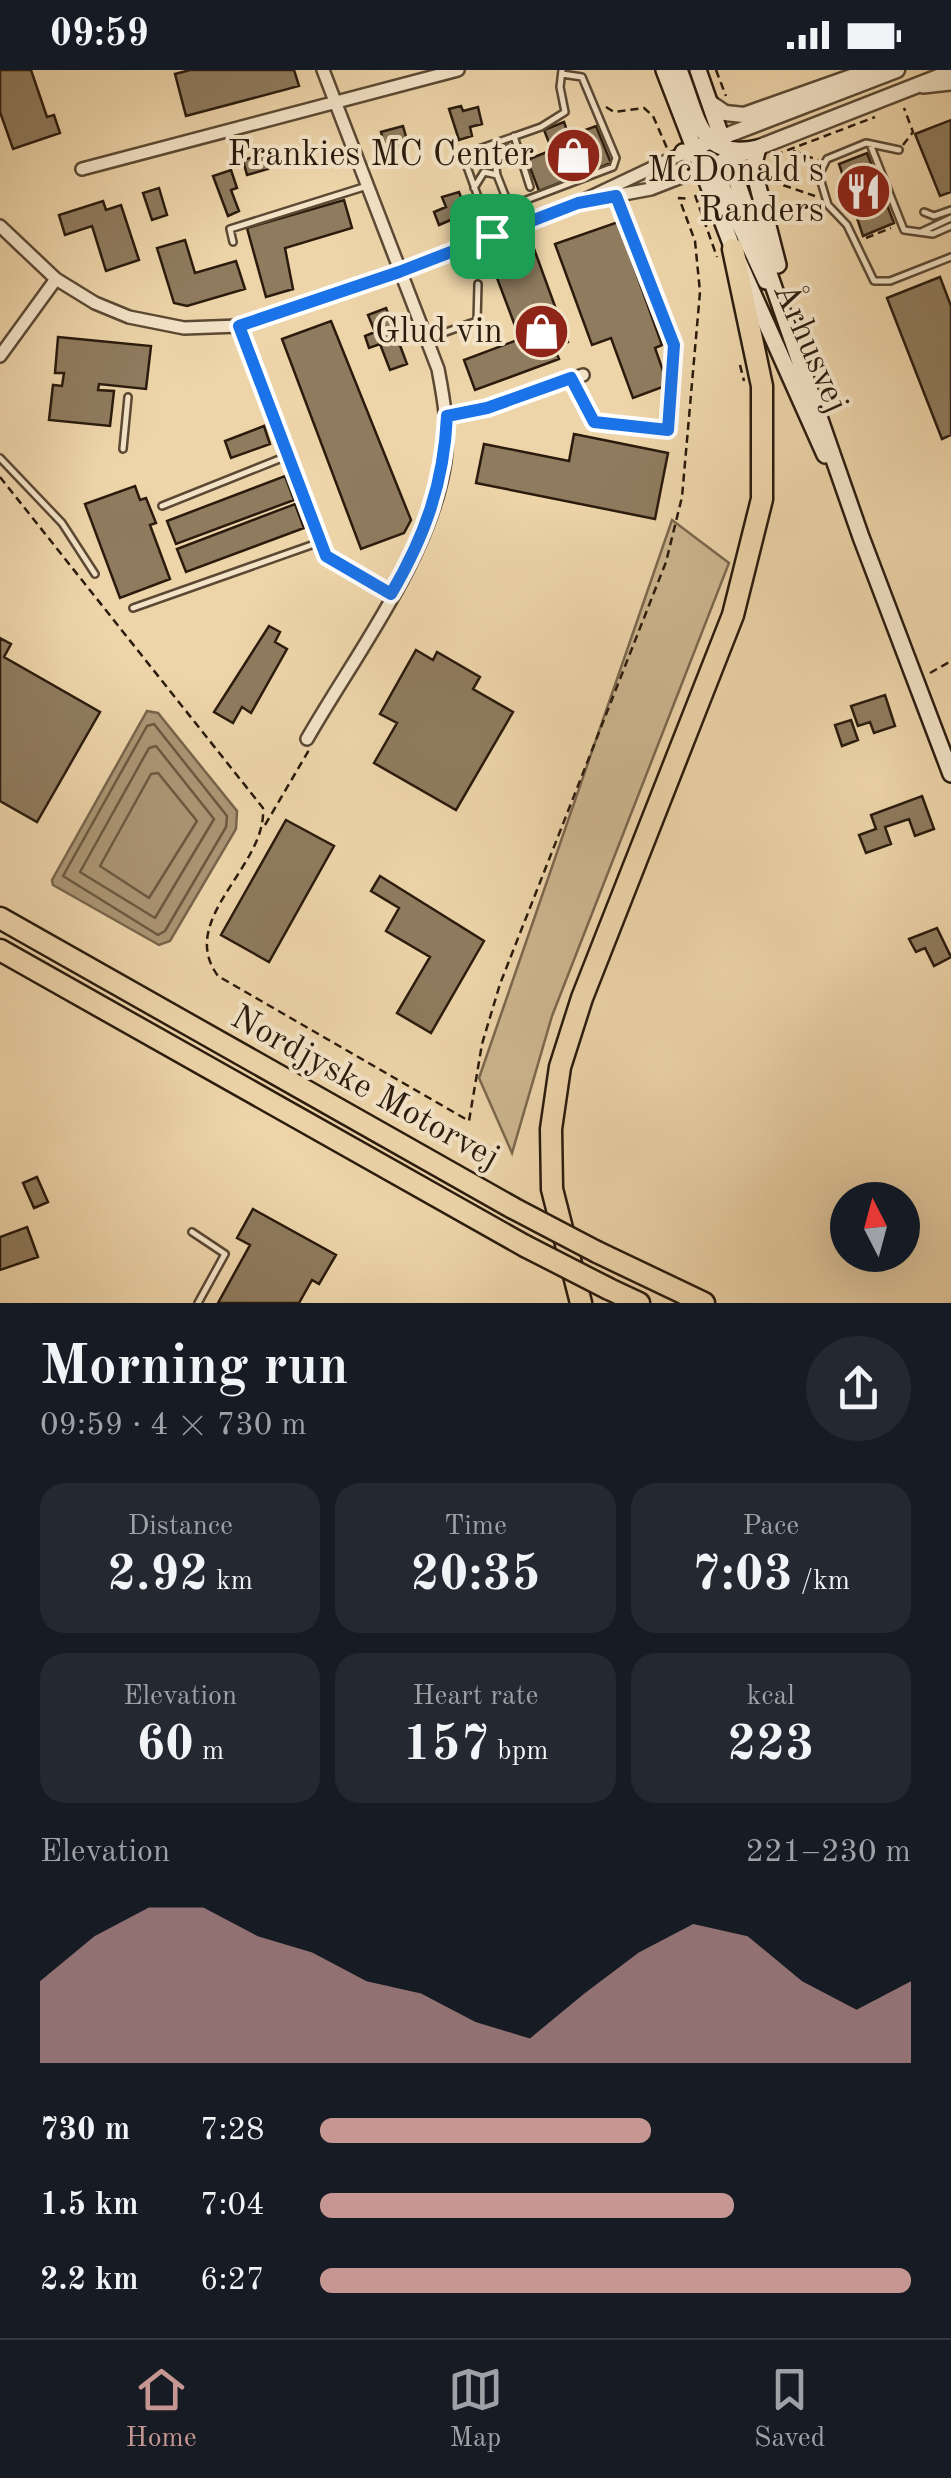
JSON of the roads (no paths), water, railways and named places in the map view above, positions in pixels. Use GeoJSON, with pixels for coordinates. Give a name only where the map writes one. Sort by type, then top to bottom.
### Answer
{"type":"FeatureCollection","features":[{"type":"Feature","properties":{"kind":"highway"},"geometry":{"type":"LineString","coordinates":[[582,1303],[552,1189],[551,1129],[560,1067],[582,998],[733,614],[762,499],[762,386],[733,249]]}},
{"type":"Feature","properties":{"kind":"highway","name":"Nordjyske Motorvej"},"geometry":{"type":"LineString","coordinates":[[0,918],[513,1208],[704,1303]]}},
{"type":"Feature","properties":{"kind":"highway","name":"Nordjyske Motorvej"},"geometry":{"type":"LineString","coordinates":[[0,950],[525,1246],[640,1303]]}},
{"type":"Feature","properties":{"kind":"main road","name":"Århusvej"},"geometry":{"type":"LineString","coordinates":[[664,70],[693,156],[862,536]]}},
{"type":"Feature","properties":{"kind":"main road"},"geometry":{"type":"LineString","coordinates":[[680,70],[724,148],[758,148],[753,167],[802,357]]}},
{"type":"Feature","properties":{"kind":"main road","name":"Århusvej"},"geometry":{"type":"LineString","coordinates":[[698,70],[862,536],[951,774]]}},
{"type":"Feature","properties":{"kind":"main road"},"geometry":{"type":"LineString","coordinates":[[693,156],[802,357]]}},
{"type":"Feature","properties":{"kind":"street"},"geometry":{"type":"LineString","coordinates":[[307,738],[420,545],[445,460],[447,416],[426,339],[323,70]]}},
{"type":"Feature","properties":{"kind":"street"},"geometry":{"type":"LineString","coordinates":[[82,169],[458,70]]}},
{"type":"Feature","properties":{"kind":"street"},"geometry":{"type":"LineString","coordinates":[[712,104],[725,113],[744,115],[871,70]]}},
{"type":"Feature","properties":{"kind":"street"},"geometry":{"type":"LineString","coordinates":[[0,226],[56,278],[96,304],[184,328],[239,326],[399,272],[693,156],[724,148],[897,70]]}},
{"type":"Feature","properties":{"kind":"street"},"geometry":{"type":"LineString","coordinates":[[758,148],[951,72]]}},
{"type":"Feature","properties":{"kind":"street"},"geometry":{"type":"LineString","coordinates":[[908,89],[951,84]]}},
{"type":"Feature","properties":{"kind":"street"},"geometry":{"type":"LineString","coordinates":[[578,203],[652,189],[693,156],[724,148]]}},
{"type":"Feature","properties":{"kind":"street"},"geometry":{"type":"LineString","coordinates":[[0,356],[56,278]]}},
{"type":"Feature","properties":{"kind":"street"},"geometry":{"type":"LineString","coordinates":[[447,416],[487,408],[577,377]]}},
{"type":"Feature","properties":{"kind":"lane"},"geometry":{"type":"LineString","coordinates":[[492,236],[474,188],[468,157],[541,127],[565,112],[560,88],[562,72],[582,76],[616,158],[613,167],[513,205],[508,203],[497,175],[494,156],[518,146]]}},
{"type":"Feature","properties":{"kind":"lane"},"geometry":{"type":"LineString","coordinates":[[514,136],[530,187]]}},
{"type":"Feature","properties":{"kind":"lane"},"geometry":{"type":"LineString","coordinates":[[899,150],[870,144],[824,163],[819,174],[826,199],[855,242],[874,280],[898,278],[951,257]]}},
{"type":"Feature","properties":{"kind":"lane"},"geometry":{"type":"LineString","coordinates":[[870,144],[900,224],[908,232],[919,234],[951,222]]}},
{"type":"Feature","properties":{"kind":"lane"},"geometry":{"type":"LineString","coordinates":[[474,188],[484,172],[497,175]]}},
{"type":"Feature","properties":{"kind":"lane"},"geometry":{"type":"LineString","coordinates":[[233,242],[230,229],[367,186]]}},
{"type":"Feature","properties":{"kind":"lane"},"geometry":{"type":"LineString","coordinates":[[577,377],[594,422],[668,430],[674,345],[616,196]]}},
{"type":"Feature","properties":{"kind":"lane"},"geometry":{"type":"LineString","coordinates":[[924,212],[934,216],[951,210]]}},
{"type":"Feature","properties":{"kind":"lane"},"geometry":{"type":"LineString","coordinates":[[426,339],[477,321],[478,284]]}},
{"type":"Feature","properties":{"kind":"lane"},"geometry":{"type":"LineString","coordinates":[[239,326],[326,556],[391,594]]}},
{"type":"Feature","properties":{"kind":"lane"},"geometry":{"type":"LineString","coordinates":[[123,449],[128,397]]}},
{"type":"Feature","properties":{"kind":"lane"},"geometry":{"type":"LineString","coordinates":[[162,506],[288,456]]}},
{"type":"Feature","properties":{"kind":"lane"},"geometry":{"type":"LineString","coordinates":[[0,458],[62,523],[94,574]]}},
{"type":"Feature","properties":{"kind":"lane"},"geometry":{"type":"LineString","coordinates":[[133,608],[320,542]]}},
{"type":"Feature","properties":{"kind":"lane"},"geometry":{"type":"LineString","coordinates":[[192,1232],[225,1254],[198,1303]]}},
{"type":"Feature","properties":{"kind":"water"},"geometry":{"type":"Polygon","coordinates":[[[147,711],[158,713],[237,811],[236,829],[170,941],[159,945],[53,885],[52,880],[147,711]]]}},
{"type":"Feature","properties":{"kind":"place","name":"Frankies MC Center"},"geometry":{"type":"Point","coordinates":[573,155]}},
{"type":"Feature","properties":{"kind":"place","name":"McDonald's Randers"},"geometry":{"type":"Point","coordinates":[863,191]}},
{"type":"Feature","properties":{"kind":"place","name":"Glud vin"},"geometry":{"type":"Point","coordinates":[542,332]}}]}
